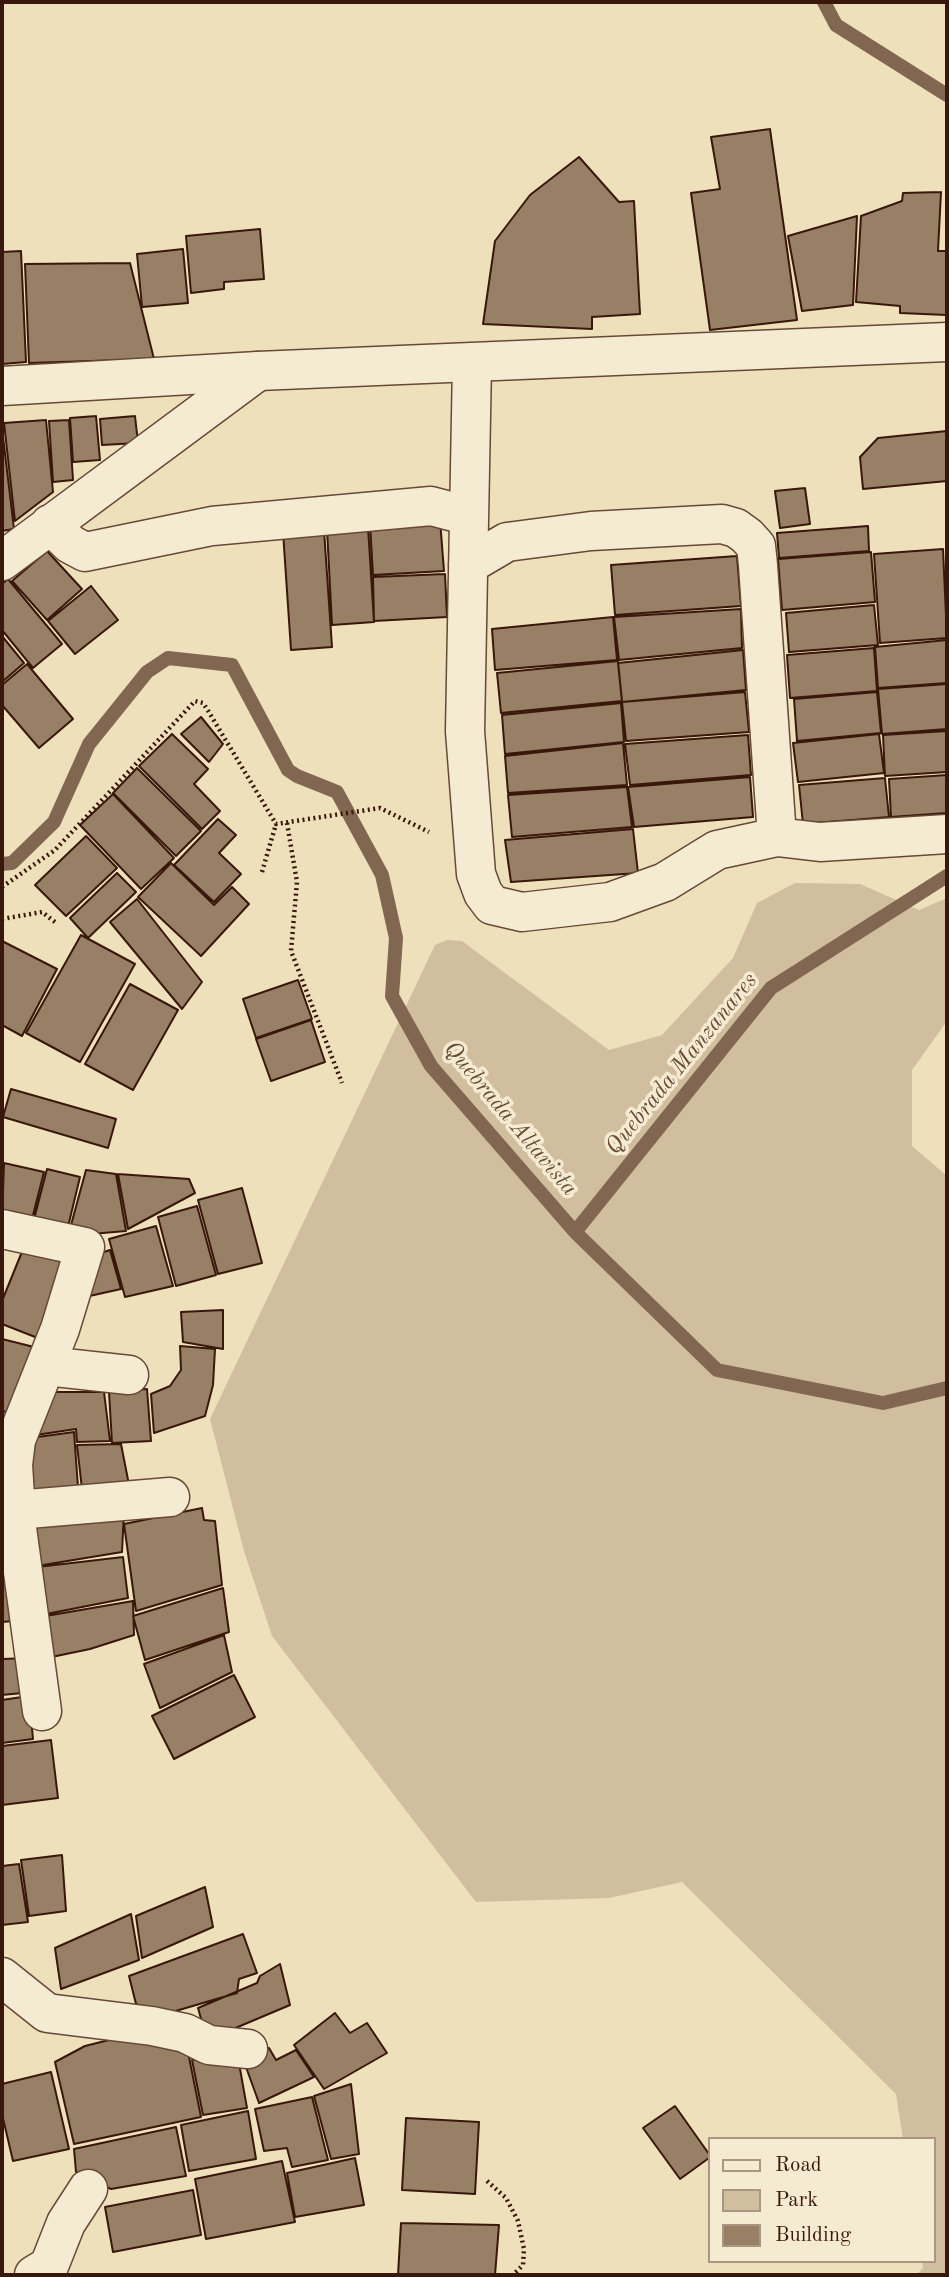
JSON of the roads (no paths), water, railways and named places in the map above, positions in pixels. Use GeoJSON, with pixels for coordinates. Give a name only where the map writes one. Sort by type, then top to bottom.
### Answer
{"type":"FeatureCollection","features":[{"type":"Feature","properties":{"kind":"street"},"geometry":{"type":"LineString","coordinates":[[2,386],[258,371],[947,342]]}},
{"type":"Feature","properties":{"kind":"street"},"geometry":{"type":"LineString","coordinates":[[472,363],[465,731],[476,874],[483,893],[492,905],[522,912],[610,902],[665,882],[717,850],[777,837],[820,842],[947,835]]}},
{"type":"Feature","properties":{"kind":"street"},"geometry":{"type":"LineString","coordinates":[[2,561],[258,371]]}},
{"type":"Feature","properties":{"kind":"street"},"geometry":{"type":"LineString","coordinates":[[50,524],[70,544],[85,552],[212,526],[431,506],[469,516]]}},
{"type":"Feature","properties":{"kind":"street"},"geometry":{"type":"LineString","coordinates":[[468,565],[508,542],[591,531],[711,524],[736,528],[747,536],[756,546],[758,565],[777,837]]}},
{"type":"Feature","properties":{"kind":"street"},"geometry":{"type":"LineString","coordinates":[[2,1229],[85,1247],[46,1366],[16,1440],[13,1465],[9,1509],[42,1710]]}},
{"type":"Feature","properties":{"kind":"street"},"geometry":{"type":"LineString","coordinates":[[46,1366],[129,1375]]}},
{"type":"Feature","properties":{"kind":"street"},"geometry":{"type":"LineString","coordinates":[[9,1509],[170,1497]]}},
{"type":"Feature","properties":{"kind":"street"},"geometry":{"type":"LineString","coordinates":[[2,1977],[47,2013],[152,2026],[185,2033],[209,2045],[248,2049]]}},
{"type":"Feature","properties":{"kind":"street"},"geometry":{"type":"LineString","coordinates":[[34,2275],[49,2266],[65,2223],[88,2189]]}},
{"type":"Feature","properties":{"kind":"waterway","name":"Quebrada Manzanares"},"geometry":{"type":"LineString","coordinates":[[824,2],[836,25],[947,95]]}},
{"type":"Feature","properties":{"kind":"waterway","name":"Quebrada Altavista"},"geometry":{"type":"LineString","coordinates":[[2,864],[12,863],[54,822],[89,744],[147,672],[168,658],[232,665],[288,770],[337,792],[382,875],[396,938],[392,996],[431,1066],[575,1232],[717,1370],[883,1403],[947,1388]]}},
{"type":"Feature","properties":{"kind":"waterway","name":"Quebrada Manzanares"},"geometry":{"type":"LineString","coordinates":[[575,1232],[771,988],[947,876]]}}]}
